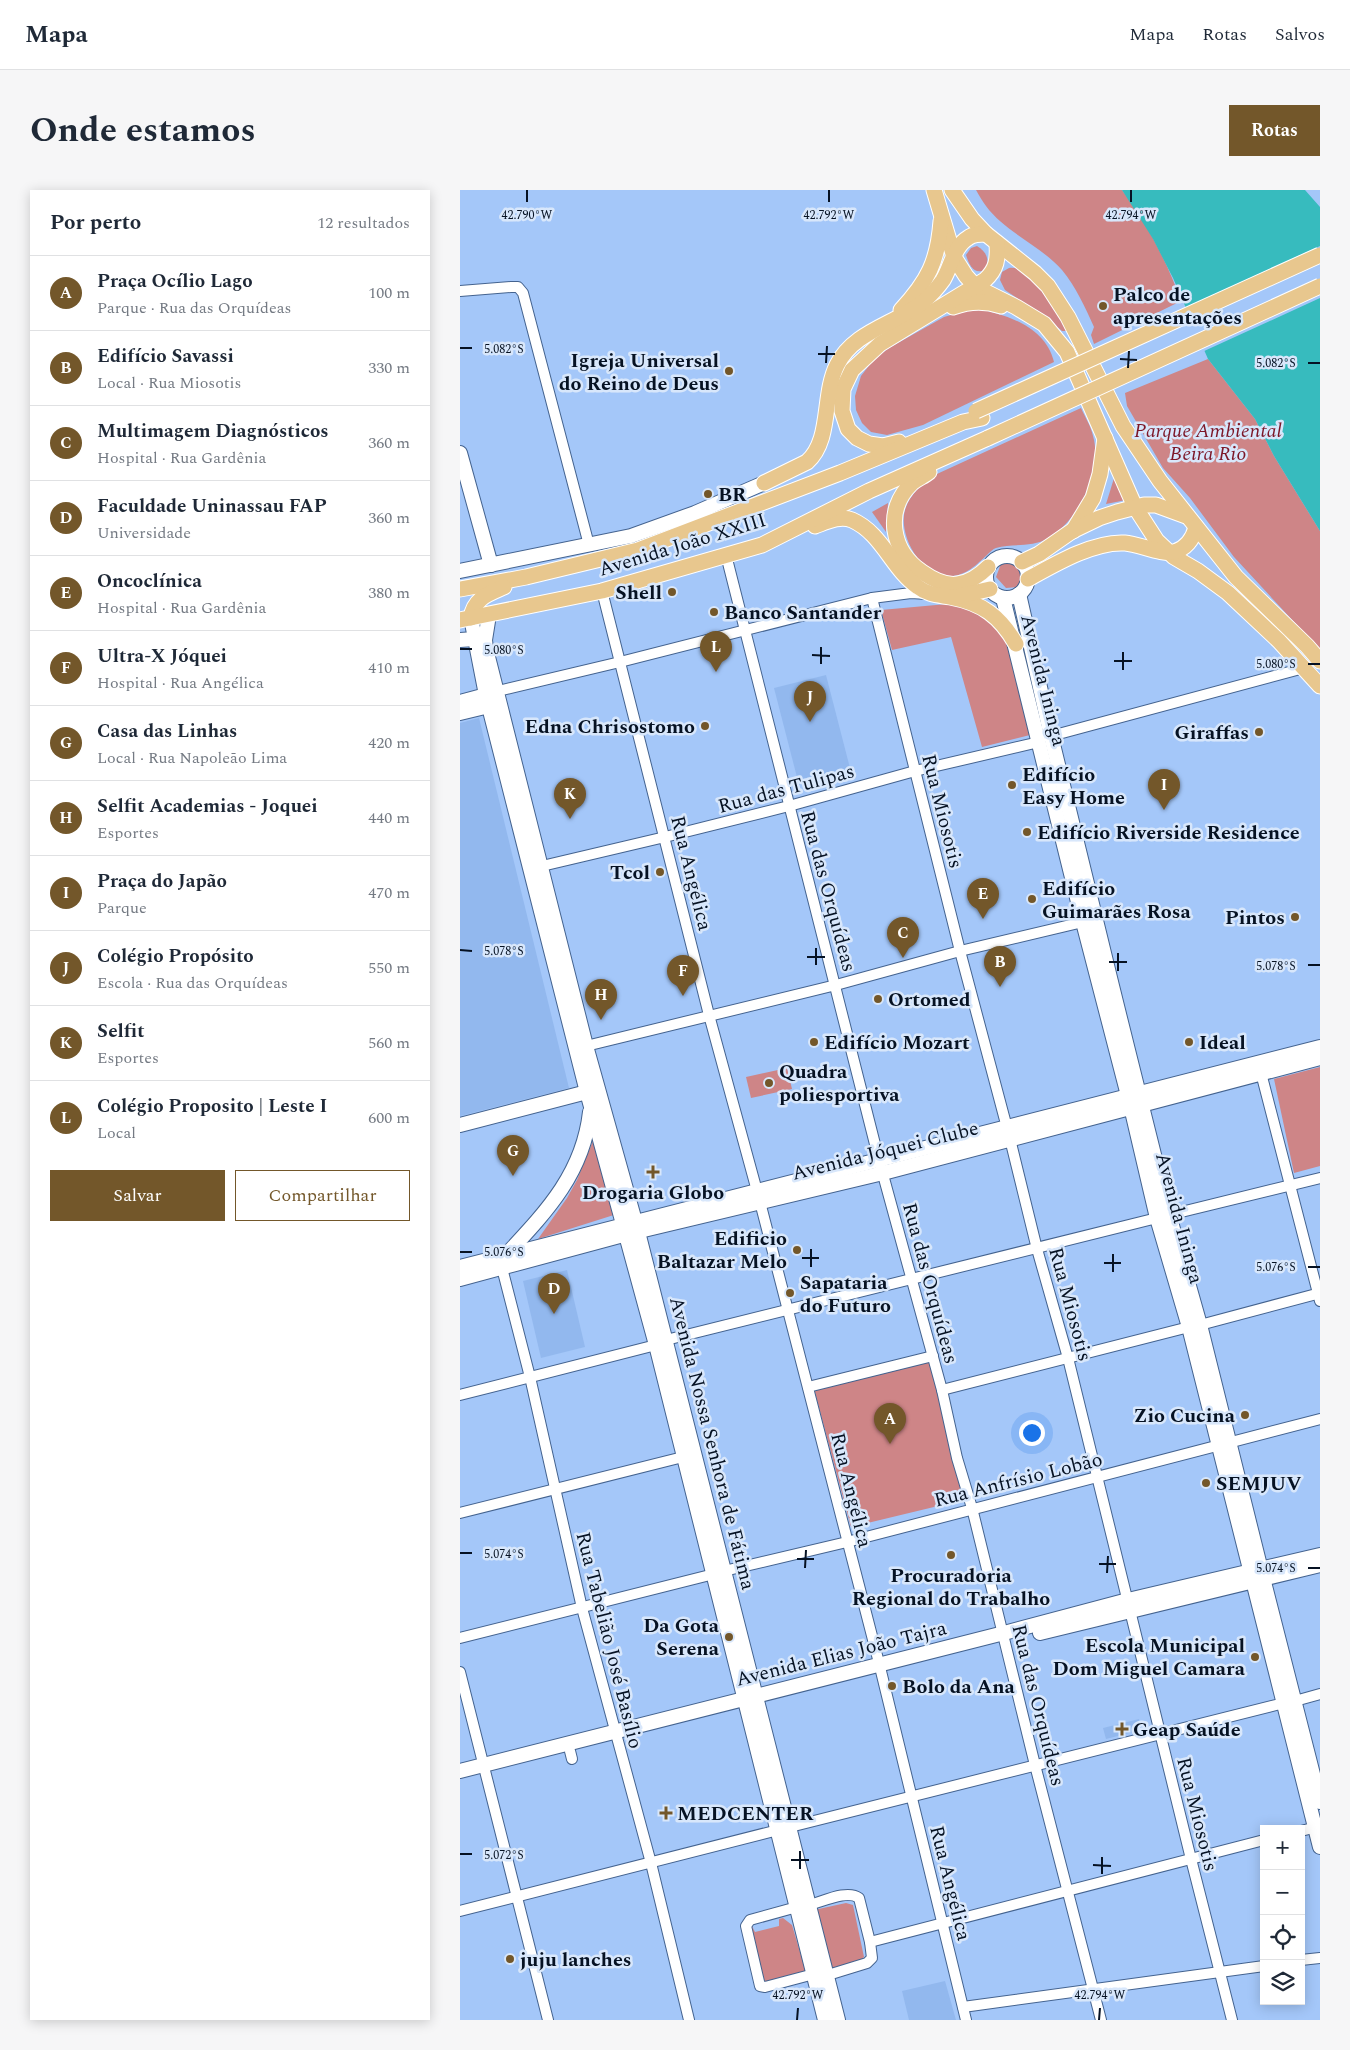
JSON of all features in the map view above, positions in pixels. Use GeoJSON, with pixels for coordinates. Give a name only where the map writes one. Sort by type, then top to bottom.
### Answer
{"type":"FeatureCollection","features":[{"type":"Feature","properties":{"kind":"main road"},"geometry":{"type":"LineString","coordinates":[[934,190],[954,257],[966,276],[976,287],[1016,307],[1044,324],[1067,352],[1135,507],[1147,529],[1168,553]]}},
{"type":"Feature","properties":{"kind":"main road"},"geometry":{"type":"LineString","coordinates":[[952,190],[972,219],[992,238],[1035,272],[1048,286],[1068,317],[1123,426],[1140,452],[1236,578],[1307,646],[1320,661]]}},
{"type":"Feature","properties":{"kind":"main road"},"geometry":{"type":"LineString","coordinates":[[892,320],[917,292],[929,275],[938,243],[942,216]]}},
{"type":"Feature","properties":{"kind":"main road"},"geometry":{"type":"LineString","coordinates":[[764,483],[808,462],[813,457],[821,443],[829,385],[838,364],[852,346],[929,297],[942,281],[954,257],[967,238],[975,235],[992,238]]}},
{"type":"Feature","properties":{"kind":"main road"},"geometry":{"type":"LineString","coordinates":[[932,435],[883,446],[869,444],[858,438],[848,429],[842,411],[843,389],[852,370],[880,344],[976,287],[992,274],[996,265],[992,238]]}},
{"type":"Feature","properties":{"kind":"main road"},"geometry":{"type":"LineString","coordinates":[[979,414],[1320,255]]}},
{"type":"Feature","properties":{"kind":"main road"},"geometry":{"type":"LineString","coordinates":[[979,414],[1320,265]]}},
{"type":"Feature","properties":{"kind":"main road"},"geometry":{"type":"LineString","coordinates":[[988,567],[986,578],[990,590],[996,595],[1003,598],[1014,597],[1024,590],[1028,579],[1026,567],[1022,562],[1010,556],[1004,556],[992,562],[980,574],[970,580],[957,584],[930,578],[912,566],[902,554],[894,531],[896,511],[901,497],[913,482],[988,438],[1320,286]]}},
{"type":"Feature","properties":{"kind":"main road"},"geometry":{"type":"LineString","coordinates":[[925,317],[968,302],[996,304],[1033,317]]}},
{"type":"Feature","properties":{"kind":"main road","name":"Avenida João XXIII"},"geometry":{"type":"LineString","coordinates":[[460,588],[526,577],[638,550],[840,473],[979,414]]}},
{"type":"Feature","properties":{"kind":"main road"},"geometry":{"type":"LineString","coordinates":[[1072,531],[1093,498],[1100,474],[1105,437]]}},
{"type":"Feature","properties":{"kind":"main road","name":"Avenida João XXIII"},"geometry":{"type":"LineString","coordinates":[[465,619],[602,591],[762,544],[865,493],[988,438]]}},
{"type":"Feature","properties":{"kind":"main road"},"geometry":{"type":"LineString","coordinates":[[460,453],[491,565]]}},
{"type":"Feature","properties":{"kind":"main road"},"geometry":{"type":"LineString","coordinates":[[764,483],[809,474],[840,473]]}},
{"type":"Feature","properties":{"kind":"main road","name":"Avenida João XXIII"},"geometry":{"type":"LineString","coordinates":[[460,571],[631,536],[695,513],[764,483]]}},
{"type":"Feature","properties":{"kind":"main road"},"geometry":{"type":"LineString","coordinates":[[1022,562],[1039,554],[1072,531],[1099,518],[1135,507],[1162,506],[1192,522]]}},
{"type":"Feature","properties":{"kind":"main road"},"geometry":{"type":"LineString","coordinates":[[762,544],[836,519],[849,519],[861,524],[873,534],[907,577],[918,587],[932,595],[951,597],[972,604],[992,614],[1007,628],[1016,644]]}},
{"type":"Feature","properties":{"kind":"main road"},"geometry":{"type":"LineString","coordinates":[[1168,553],[1176,552],[1188,544],[1194,534],[1192,522]]}},
{"type":"Feature","properties":{"kind":"main road"},"geometry":{"type":"LineString","coordinates":[[1028,579],[1052,566],[1110,543],[1141,545],[1168,553],[1198,571],[1228,593],[1279,641],[1320,686]]}},
{"type":"Feature","properties":{"kind":"main road"},"geometry":{"type":"LineString","coordinates":[[465,619],[478,600],[487,594],[526,577]]}},
{"type":"Feature","properties":{"kind":"main road"},"geometry":{"type":"LineString","coordinates":[[951,597],[990,590]]}},
{"type":"Feature","properties":{"kind":"main road","name":"Avenida Ininga"},"geometry":{"type":"LineString","coordinates":[[1019,594],[1045,739],[1083,922],[1135,1100]]}},
{"type":"Feature","properties":{"kind":"main road","name":"Avenida Ininga"},"geometry":{"type":"LineString","coordinates":[[1003,598],[1045,739],[1163,1216],[1194,1326],[1289,1702],[1320,1802]]}},
{"type":"Feature","properties":{"kind":"main road","name":"Avenida Nossa Senhora de Fátima"},"geometry":{"type":"LineString","coordinates":[[488,615],[485,640],[491,698],[587,1092],[632,1228]]}},
{"type":"Feature","properties":{"kind":"main road","name":"Avenida Nossa Senhora de Fátima"},"geometry":{"type":"LineString","coordinates":[[465,619],[474,639],[542,866],[803,1906],[821,1974],[838,2020]]}},
{"type":"Feature","properties":{"kind":"main road"},"geometry":{"type":"LineString","coordinates":[[460,640],[474,639]]}},
{"type":"Feature","properties":{"kind":"main road"},"geometry":{"type":"LineString","coordinates":[[460,702],[491,698]]}},
{"type":"Feature","properties":{"kind":"main road"},"geometry":{"type":"LineString","coordinates":[[460,713],[491,698]]}},
{"type":"Feature","properties":{"kind":"main road","name":"Avenida Jóquei Clube"},"geometry":{"type":"LineString","coordinates":[[460,1279],[504,1262],[632,1228],[881,1167],[1135,1100],[1320,1047]]}},
{"type":"Feature","properties":{"kind":"main road","name":"Avenida Jóquei Clube"},"geometry":{"type":"LineString","coordinates":[[1135,1100],[1261,1073],[1320,1058]]}},
{"type":"Feature","properties":{"kind":"main road"},"geometry":{"type":"LineString","coordinates":[[460,1125],[587,1092]]}},
{"type":"Feature","properties":{"kind":"main road"},"geometry":{"type":"LineString","coordinates":[[504,1262],[565,1187],[585,1140],[591,1106]]}},
{"type":"Feature","properties":{"kind":"main road","name":"Avenida Jóquei Clube"},"geometry":{"type":"LineString","coordinates":[[460,1267],[504,1262]]}},
{"type":"Feature","properties":{"kind":"main road","name":"Avenida Nossa Senhora de Fátima"},"geometry":{"type":"LineString","coordinates":[[661,1342],[683,1457],[719,1573]]}},
{"type":"Feature","properties":{"kind":"main road","name":"Avenida Elias João Tajra"},"geometry":{"type":"LineString","coordinates":[[460,1780],[486,1769],[1257,1574],[1320,1555]]}},
{"type":"Feature","properties":{"kind":"main road","name":"Avenida Elias João Tajra"},"geometry":{"type":"LineString","coordinates":[[1257,1574],[1320,1565]]}},
{"type":"Feature","properties":{"kind":"main road","name":"Avenida Ininga"},"geometry":{"type":"LineString","coordinates":[[1289,1702],[1312,1828],[1320,1847]]}},
{"type":"Feature","properties":{"kind":"main road","name":"Avenida Elias João Tajra"},"geometry":{"type":"LineString","coordinates":[[460,1771],[486,1769],[571,1755],[616,1735]]}},
{"type":"Feature","properties":{"kind":"main road","name":"Avenida Nossa Senhora de Fátima"},"geometry":{"type":"LineString","coordinates":[[821,1974],[825,2020]]}},
{"type":"Feature","properties":{"kind":"street"},"geometry":{"type":"LineString","coordinates":[[460,291],[518,287],[523,293],[589,545]]}},
{"type":"Feature","properties":{"kind":"street","name":"Rua das Orquídeas"},"geometry":{"type":"LineString","coordinates":[[726,556],[881,1167],[942,1390],[957,1458],[972,1508],[1035,1765],[1101,2020]]}},
{"type":"Feature","properties":{"kind":"street","name":"Rua Angélica"},"geometry":{"type":"LineString","coordinates":[[602,591],[710,1015],[789,1310],[880,1668],[966,2020]]}},
{"type":"Feature","properties":{"kind":"street"},"geometry":{"type":"LineString","coordinates":[[491,698],[620,662],[872,598],[911,593],[932,595]]}},
{"type":"Feature","properties":{"kind":"street","name":"Rua Miosotis"},"geometry":{"type":"LineString","coordinates":[[872,598],[960,951],[1037,1249],[1068,1358],[1232,2020]]}},
{"type":"Feature","properties":{"kind":"street","name":"Rua das Tulipas"},"geometry":{"type":"LineString","coordinates":[[542,866],[665,838],[789,806],[1045,739],[1304,668]]}},
{"type":"Feature","properties":{"kind":"street"},"geometry":{"type":"LineString","coordinates":[[586,1046],[836,985],[960,951],[1083,922]]}},
{"type":"Feature","properties":{"kind":"street"},"geometry":{"type":"LineString","coordinates":[[942,1390],[1320,1296],[1261,1073]]}},
{"type":"Feature","properties":{"kind":"street"},"geometry":{"type":"LineString","coordinates":[[460,1395],[912,1278],[1037,1249],[1320,1178]]}},
{"type":"Feature","properties":{"kind":"street","name":"Rua Tabelião José Basílio"},"geometry":{"type":"LineString","coordinates":[[504,1262],[582,1608],[651,1863],[690,2020]]}},
{"type":"Feature","properties":{"kind":"street"},"geometry":{"type":"LineString","coordinates":[[808,1387],[933,1356]]}},
{"type":"Feature","properties":{"kind":"street","name":"Rua Anfrísio Lobão"},"geometry":{"type":"LineString","coordinates":[[460,1638],[847,1542],[1320,1419]]}},
{"type":"Feature","properties":{"kind":"street"},"geometry":{"type":"LineString","coordinates":[[460,1513],[683,1457]]}},
{"type":"Feature","properties":{"kind":"street"},"geometry":{"type":"LineString","coordinates":[[460,1672],[548,2020]]}},
{"type":"Feature","properties":{"kind":"street"},"geometry":{"type":"LineString","coordinates":[[460,1912],[1320,1694]]}},
{"type":"Feature","properties":{"kind":"street"},"geometry":{"type":"LineString","coordinates":[[870,1942],[1260,1841]]}},
{"type":"Feature","properties":{"kind":"street"},"geometry":{"type":"LineString","coordinates":[[844,1896],[856,1896],[859,1898],[870,1942],[872,1958],[867,1963],[764,1987],[760,1986],[746,1926],[750,1920],[844,1896]]}},
{"type":"Feature","properties":{"kind":"street"},"geometry":{"type":"LineString","coordinates":[[1305,1960],[1320,1958]]}},
{"type":"Feature","properties":{"kind":"street"},"geometry":{"type":"LineString","coordinates":[[963,2007],[1260,1967]]}},
{"type":"Feature","properties":{"kind":"shaded area"},"geometry":{"type":"Polygon","coordinates":[[[1122,190],[1305,190],[1320,207],[1320,531],[1274,456],[1255,419],[1208,359],[1173,278],[1153,239],[1122,190]]]}},
{"type":"Feature","properties":{"kind":"shaded area"},"geometry":{"type":"Polygon","coordinates":[[[826,675],[851,772],[799,785],[774,688],[826,675]]]}},
{"type":"Feature","properties":{"kind":"shaded area"},"geometry":{"type":"Polygon","coordinates":[[[479,718],[569,1088],[460,1116],[460,723],[479,718]]]}},
{"type":"Feature","properties":{"kind":"shaded area"},"geometry":{"type":"Polygon","coordinates":[[[567,1270],[585,1347],[541,1358],[523,1281],[567,1270]]]}},
{"type":"Feature","properties":{"kind":"shaded area","name":"Geap Saúde"},"geometry":{"type":"Polygon","coordinates":[[[1139,1719],[1141,1730],[1106,1739],[1103,1728],[1139,1719]]]}},
{"type":"Feature","properties":{"kind":"shaded area"},"geometry":{"type":"Polygon","coordinates":[[[945,1981],[956,2020],[909,2020],[902,1991],[945,1981]]]}},
{"type":"Feature","properties":{"kind":"green space"},"geometry":{"type":"Polygon","coordinates":[[[976,190],[1122,190],[1156,243],[1181,301],[1094,344],[1091,335],[1094,327],[1072,283],[1053,261],[1003,224],[985,204],[976,190]]]}},
{"type":"Feature","properties":{"kind":"green space"},"geometry":{"type":"Polygon","coordinates":[[[977,246],[983,251],[987,260],[985,270],[981,271],[972,268],[966,255],[971,248],[977,246]]]}},
{"type":"Feature","properties":{"kind":"green space"},"geometry":{"type":"Polygon","coordinates":[[[1009,268],[1019,269],[1037,281],[1052,301],[1067,331],[1062,331],[1048,319],[1005,290],[1000,280],[1002,272],[1009,268]]]}},
{"type":"Feature","properties":{"kind":"green space"},"geometry":{"type":"Polygon","coordinates":[[[975,308],[1000,314],[1023,324],[1042,339],[1054,362],[923,425],[887,435],[871,432],[862,423],[856,410],[855,396],[861,376],[874,359],[889,348],[944,317],[975,308]]]}},
{"type":"Feature","properties":{"kind":"green space","name":"Parque Ambiental Beira Rio"},"geometry":{"type":"Polygon","coordinates":[[[1208,359],[1255,419],[1274,456],[1320,531],[1320,650],[1234,557],[1190,498],[1163,468],[1127,406],[1125,393],[1208,359]]]}},
{"type":"Feature","properties":{"kind":"green space"},"geometry":{"type":"Polygon","coordinates":[[[1081,408],[1093,436],[1095,464],[1086,493],[1070,520],[1042,541],[995,548],[970,570],[960,575],[948,576],[938,574],[928,569],[920,561],[908,540],[904,528],[904,517],[910,499],[926,479],[1081,408]]]}},
{"type":"Feature","properties":{"kind":"green space"},"geometry":{"type":"Polygon","coordinates":[[[1115,475],[1126,500],[1106,504],[1115,475]]]}},
{"type":"Feature","properties":{"kind":"green space"},"geometry":{"type":"Polygon","coordinates":[[[888,503],[886,532],[872,512],[888,503]]]}},
{"type":"Feature","properties":{"kind":"green space"},"geometry":{"type":"Polygon","coordinates":[[[1002,561],[1014,561],[1024,570],[1023,580],[1019,587],[1006,588],[996,577],[1002,561]]]}},
{"type":"Feature","properties":{"kind":"green space"},"geometry":{"type":"Polygon","coordinates":[[[947,604],[972,608],[1003,630],[1034,734],[982,747],[951,637],[892,650],[881,610],[947,604]]]}},
{"type":"Feature","properties":{"kind":"green space"},"geometry":{"type":"Polygon","coordinates":[[[1320,1067],[1320,1166],[1294,1173],[1274,1079],[1320,1067]]]}},
{"type":"Feature","properties":{"kind":"green space","name":"Quadra poliesportiva"},"geometry":{"type":"Polygon","coordinates":[[[787,1068],[792,1089],[751,1098],[746,1077],[787,1068]]]}},
{"type":"Feature","properties":{"kind":"green space"},"geometry":{"type":"Polygon","coordinates":[[[595,1136],[617,1214],[538,1239],[567,1198],[577,1180],[595,1136]]]}},
{"type":"Feature","properties":{"kind":"green space"},"geometry":{"type":"Polygon","coordinates":[[[930,1360],[963,1500],[851,1527],[814,1389],[930,1360]]]}},
{"type":"Feature","properties":{"kind":"green space"},"geometry":{"type":"Polygon","coordinates":[[[846,1903],[853,1905],[864,1957],[861,1960],[831,1968],[814,1910],[846,1903]]]}},
{"type":"Feature","properties":{"kind":"green space"},"geometry":{"type":"Polygon","coordinates":[[[783,1918],[792,1925],[806,1972],[765,1982],[763,1985],[747,1929],[752,1926],[755,1932],[779,1926],[779,1919],[783,1918]]]}},
{"type":"Feature","properties":{"kind":"pier"},"geometry":{"type":"Polygon","coordinates":[[[1320,246],[1320,298],[1202,352],[1183,309],[1320,246]]]}},
{"type":"Feature","properties":{"kind":"place","name":"Palco de apresentações"},"geometry":{"type":"Point","coordinates":[1103,306]}},
{"type":"Feature","properties":{"kind":"place","name":"Igreja Universal do Reino de Deus"},"geometry":{"type":"Point","coordinates":[729,371]}},
{"type":"Feature","properties":{"kind":"place","name":"BR"},"geometry":{"type":"Point","coordinates":[708,494]}},
{"type":"Feature","properties":{"kind":"place","name":"Shell"},"geometry":{"type":"Point","coordinates":[672,592]}},
{"type":"Feature","properties":{"kind":"place","name":"Banco Santander"},"geometry":{"type":"Point","coordinates":[714,612]}},
{"type":"Feature","properties":{"kind":"place","name":"Colégio Proposito | Leste I"},"geometry":{"type":"Point","coordinates":[716,672]}},
{"type":"Feature","properties":{"kind":"place","name":"Colégio Propósito"},"geometry":{"type":"Point","coordinates":[810,722]}},
{"type":"Feature","properties":{"kind":"place","name":"Edna Chrisostomo"},"geometry":{"type":"Point","coordinates":[705,726]}},
{"type":"Feature","properties":{"kind":"place","name":"Giraffas"},"geometry":{"type":"Point","coordinates":[1259,732]}},
{"type":"Feature","properties":{"kind":"place","name":"Edifício Easy Home"},"geometry":{"type":"Point","coordinates":[1012,785]}},
{"type":"Feature","properties":{"kind":"place","name":"Praça do Japão"},"geometry":{"type":"Point","coordinates":[1164,810]}},
{"type":"Feature","properties":{"kind":"place","name":"Selfit"},"geometry":{"type":"Point","coordinates":[570,819]}},
{"type":"Feature","properties":{"kind":"place","name":"Edifício Riverside Residence"},"geometry":{"type":"Point","coordinates":[1027,832]}},
{"type":"Feature","properties":{"kind":"place","name":"Tcol"},"geometry":{"type":"Point","coordinates":[660,872]}},
{"type":"Feature","properties":{"kind":"place","name":"Edifício Guimarães Rosa"},"geometry":{"type":"Point","coordinates":[1032,899]}},
{"type":"Feature","properties":{"kind":"place","name":"Pintos"},"geometry":{"type":"Point","coordinates":[1295,917]}},
{"type":"Feature","properties":{"kind":"place","name":"Oncoclínica"},"geometry":{"type":"Point","coordinates":[983,919]}},
{"type":"Feature","properties":{"kind":"place","name":"Multimagem Diagnósticos"},"geometry":{"type":"Point","coordinates":[903,958]}},
{"type":"Feature","properties":{"kind":"place","name":"Edifício Savassi"},"geometry":{"type":"Point","coordinates":[1000,987]}},
{"type":"Feature","properties":{"kind":"place","name":"Ultra-X Jóquei"},"geometry":{"type":"Point","coordinates":[683,996]}},
{"type":"Feature","properties":{"kind":"place","name":"Ortomed"},"geometry":{"type":"Point","coordinates":[878,999]}},
{"type":"Feature","properties":{"kind":"place","name":"Selfit Academias - Joquei"},"geometry":{"type":"Point","coordinates":[601,1020]}},
{"type":"Feature","properties":{"kind":"place","name":"Edifício Mozart"},"geometry":{"type":"Point","coordinates":[814,1042]}},
{"type":"Feature","properties":{"kind":"place","name":"Ideal"},"geometry":{"type":"Point","coordinates":[1189,1042]}},
{"type":"Feature","properties":{"kind":"place","name":"Quadra poliesportiva"},"geometry":{"type":"Point","coordinates":[769,1083]}},
{"type":"Feature","properties":{"kind":"place","name":"Drogaria Globo"},"geometry":{"type":"Point","coordinates":[653,1172]}},
{"type":"Feature","properties":{"kind":"place","name":"Casa das Linhas"},"geometry":{"type":"Point","coordinates":[513,1176]}},
{"type":"Feature","properties":{"kind":"place","name":"Edificio Baltazar Melo"},"geometry":{"type":"Point","coordinates":[797,1250]}},
{"type":"Feature","properties":{"kind":"place","name":"Sapataria do Futuro"},"geometry":{"type":"Point","coordinates":[790,1293]}},
{"type":"Feature","properties":{"kind":"place","name":"Faculdade Uninassau FAP"},"geometry":{"type":"Point","coordinates":[554,1314]}},
{"type":"Feature","properties":{"kind":"place","name":"Zio Cucina"},"geometry":{"type":"Point","coordinates":[1245,1415]}},
{"type":"Feature","properties":{"kind":"place","name":"Praça Ocílio Lago"},"geometry":{"type":"Point","coordinates":[890,1444]}},
{"type":"Feature","properties":{"kind":"place","name":"SEMJUV"},"geometry":{"type":"Point","coordinates":[1206,1483]}},
{"type":"Feature","properties":{"kind":"place","name":"Procuradoria Regional do Trabalho"},"geometry":{"type":"Point","coordinates":[951,1555]}},
{"type":"Feature","properties":{"kind":"place","name":"Da Gota Serena"},"geometry":{"type":"Point","coordinates":[729,1637]}},
{"type":"Feature","properties":{"kind":"place","name":"Escola Municipal Dom Miguel Camara"},"geometry":{"type":"Point","coordinates":[1255,1657]}},
{"type":"Feature","properties":{"kind":"place","name":"Bolo da Ana"},"geometry":{"type":"Point","coordinates":[892,1686]}},
{"type":"Feature","properties":{"kind":"place","name":"Geap Saúde"},"geometry":{"type":"Point","coordinates":[1122,1729]}},
{"type":"Feature","properties":{"kind":"place","name":"MEDCENTER"},"geometry":{"type":"Point","coordinates":[666,1813]}},
{"type":"Feature","properties":{"kind":"place","name":"juju lanches"},"geometry":{"type":"Point","coordinates":[510,1959]}}]}
